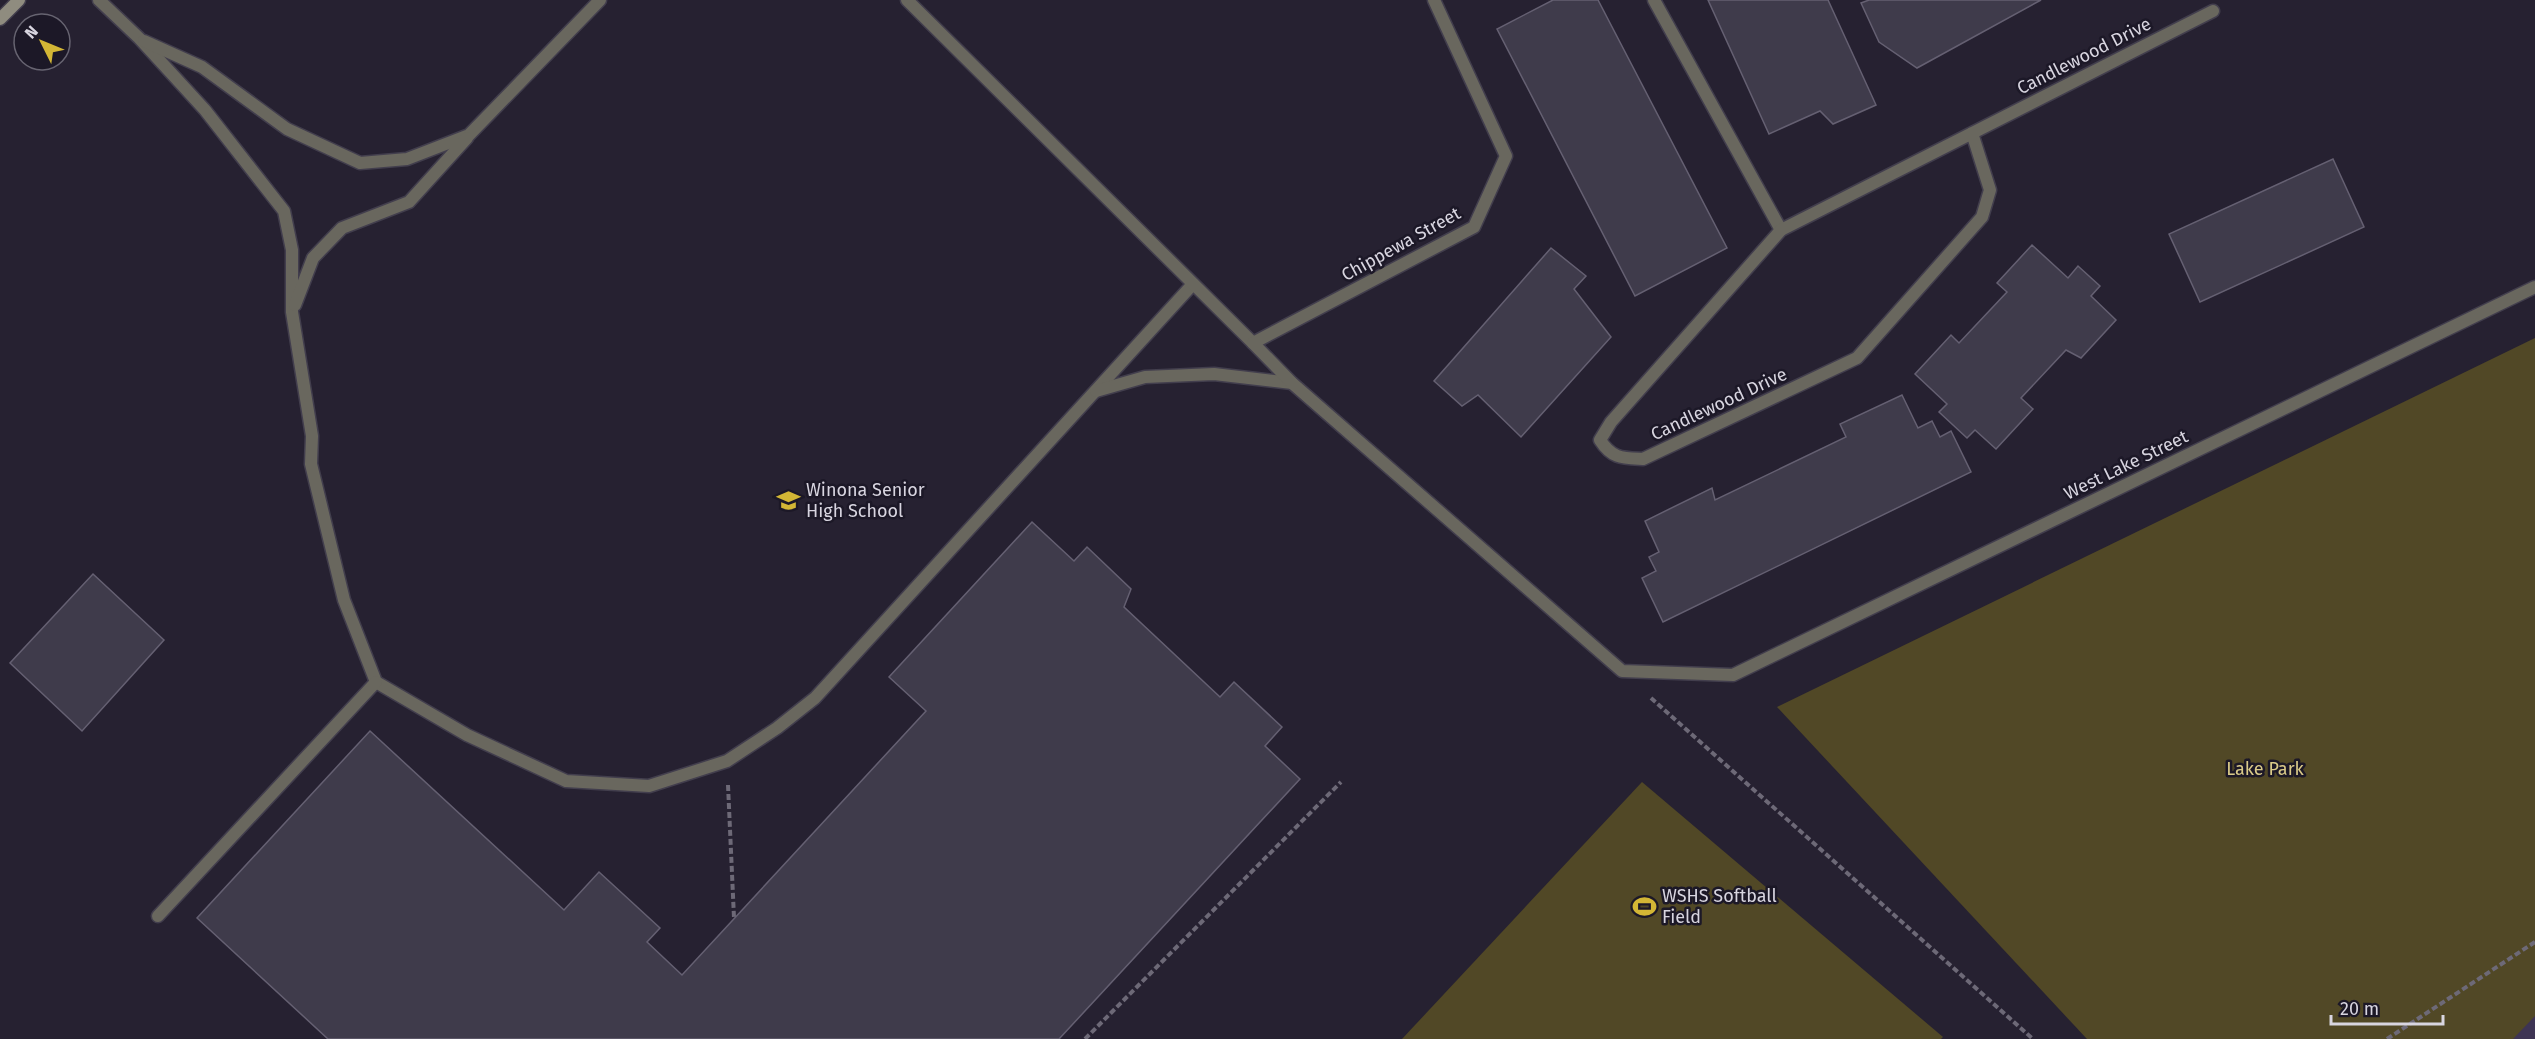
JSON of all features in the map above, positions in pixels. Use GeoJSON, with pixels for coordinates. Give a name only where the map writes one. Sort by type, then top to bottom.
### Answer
{"type":"FeatureCollection","features":[{"type":"Feature","properties":{"kind":"street"},"geometry":{"type":"LineString","coordinates":[[0,19],[19,0]]}},
{"type":"Feature","properties":{"kind":"street"},"geometry":{"type":"LineString","coordinates":[[99,0],[139,38],[206,110],[284,211],[292,250],[292,312],[312,436],[311,464],[344,600],[376,682],[467,735],[566,781],[649,786],[727,761],[777,728],[815,698],[1193,284]]}},
{"type":"Feature","properties":{"kind":"street"},"geometry":{"type":"LineString","coordinates":[[292,312],[313,258],[342,228],[408,202],[469,135],[600,0]]}},
{"type":"Feature","properties":{"kind":"street"},"geometry":{"type":"LineString","coordinates":[[907,0],[1292,382],[1622,671]]}},
{"type":"Feature","properties":{"kind":"street","name":"Chippewa Street"},"geometry":{"type":"LineString","coordinates":[[1253,344],[1474,227],[1506,156],[1434,0]]}},
{"type":"Feature","properties":{"kind":"street"},"geometry":{"type":"LineString","coordinates":[[1654,0],[1781,230]]}},
{"type":"Feature","properties":{"kind":"street","name":"Candlewood Drive"},"geometry":{"type":"LineString","coordinates":[[1972,133],[1990,190],[1982,217],[1857,358],[1643,459],[1624,458],[1608,452],[1600,440],[1611,422],[1781,230],[2213,10]]}},
{"type":"Feature","properties":{"kind":"street"},"geometry":{"type":"LineString","coordinates":[[139,38],[202,67],[287,129],[360,163],[407,159],[469,135]]}},
{"type":"Feature","properties":{"kind":"street","name":"West Lake Street"},"geometry":{"type":"LineString","coordinates":[[1622,671],[1733,675],[2535,287]]}},
{"type":"Feature","properties":{"kind":"street"},"geometry":{"type":"LineString","coordinates":[[1095,392],[1145,377],[1214,374],[1292,382]]}},
{"type":"Feature","properties":{"kind":"street"},"geometry":{"type":"LineString","coordinates":[[158,916],[376,682]]}},
{"type":"Feature","properties":{"kind":"path"},"geometry":{"type":"LineString","coordinates":[[1622,671],[2033,1039]]}},
{"type":"Feature","properties":{"kind":"path"},"geometry":{"type":"LineString","coordinates":[[727,761],[734,918]]}},
{"type":"Feature","properties":{"kind":"path"},"geometry":{"type":"LineString","coordinates":[[1085,1039],[1341,782]]}},
{"type":"Feature","properties":{"kind":"path"},"geometry":{"type":"LineString","coordinates":[[2386,1039],[2535,942]]}},
{"type":"Feature","properties":{"kind":"green space","name":"Lake Park"},"geometry":{"type":"Polygon","coordinates":[[[2535,338],[2535,1039],[2087,1039],[1777,707],[2535,338]]]}},
{"type":"Feature","properties":{"kind":"green space"},"geometry":{"type":"Polygon","coordinates":[[[1642,782],[1943,1037],[1941,1039],[1402,1039],[1642,782]]]}},
{"type":"Feature","properties":{"kind":"shaded area"},"geometry":{"type":"Polygon","coordinates":[[[2535,1016],[2535,1039],[2513,1039],[2535,1016]]]}},
{"type":"Feature","properties":{"kind":"building"},"geometry":{"type":"Polygon","coordinates":[[[1553,0],[1598,0],[1727,248],[1635,296],[1497,29],[1553,0]]]}},
{"type":"Feature","properties":{"kind":"building"},"geometry":{"type":"Polygon","coordinates":[[[1708,0],[1828,0],[1876,105],[1833,124],[1820,111],[1769,134],[1708,0]]]}},
{"type":"Feature","properties":{"kind":"building"},"geometry":{"type":"Polygon","coordinates":[[[1869,0],[2041,0],[1917,68],[1879,42],[1861,3],[1869,0]]]}},
{"type":"Feature","properties":{"kind":"building"},"geometry":{"type":"Polygon","coordinates":[[[2333,159],[2364,227],[2200,302],[2169,234],[2333,159]]]}},
{"type":"Feature","properties":{"kind":"building"},"geometry":{"type":"Polygon","coordinates":[[[2032,245],[2068,278],[2078,266],[2100,286],[2091,296],[2116,320],[2081,358],[2066,350],[2021,398],[2033,409],[1996,449],[1975,430],[1967,438],[1939,412],[1947,404],[1915,374],[1951,335],[1959,343],[2007,292],[1997,283],[2032,245]]]}},
{"type":"Feature","properties":{"kind":"building"},"geometry":{"type":"Polygon","coordinates":[[[1551,248],[1586,276],[1574,289],[1611,337],[1521,437],[1478,395],[1462,406],[1434,381],[1551,248]]]}},
{"type":"Feature","properties":{"kind":"building"},"geometry":{"type":"Polygon","coordinates":[[[1902,395],[1918,428],[1932,421],[1940,437],[1951,431],[1971,472],[1663,622],[1642,578],[1656,571],[1649,557],[1659,552],[1645,521],[1712,488],[1715,500],[1846,437],[1840,424],[1902,395]]]}},
{"type":"Feature","properties":{"kind":"building"},"geometry":{"type":"Polygon","coordinates":[[[1032,522],[1074,561],[1087,547],[1131,589],[1124,607],[1220,697],[1234,682],[1282,727],[1265,746],[1300,779],[1059,1039],[328,1039],[197,918],[370,731],[564,910],[599,872],[660,928],[647,942],[682,975],[926,711],[889,677],[1032,522]]]}},
{"type":"Feature","properties":{"kind":"building"},"geometry":{"type":"Polygon","coordinates":[[[93,574],[164,640],[82,731],[10,663],[93,574]]]}},
{"type":"Feature","properties":{"kind":"place","name":"Winona Senior High School"},"geometry":{"type":"Point","coordinates":[788,500]}},
{"type":"Feature","properties":{"kind":"place","name":"WSHS Softball Field"},"geometry":{"type":"Point","coordinates":[1644,906]}}]}
